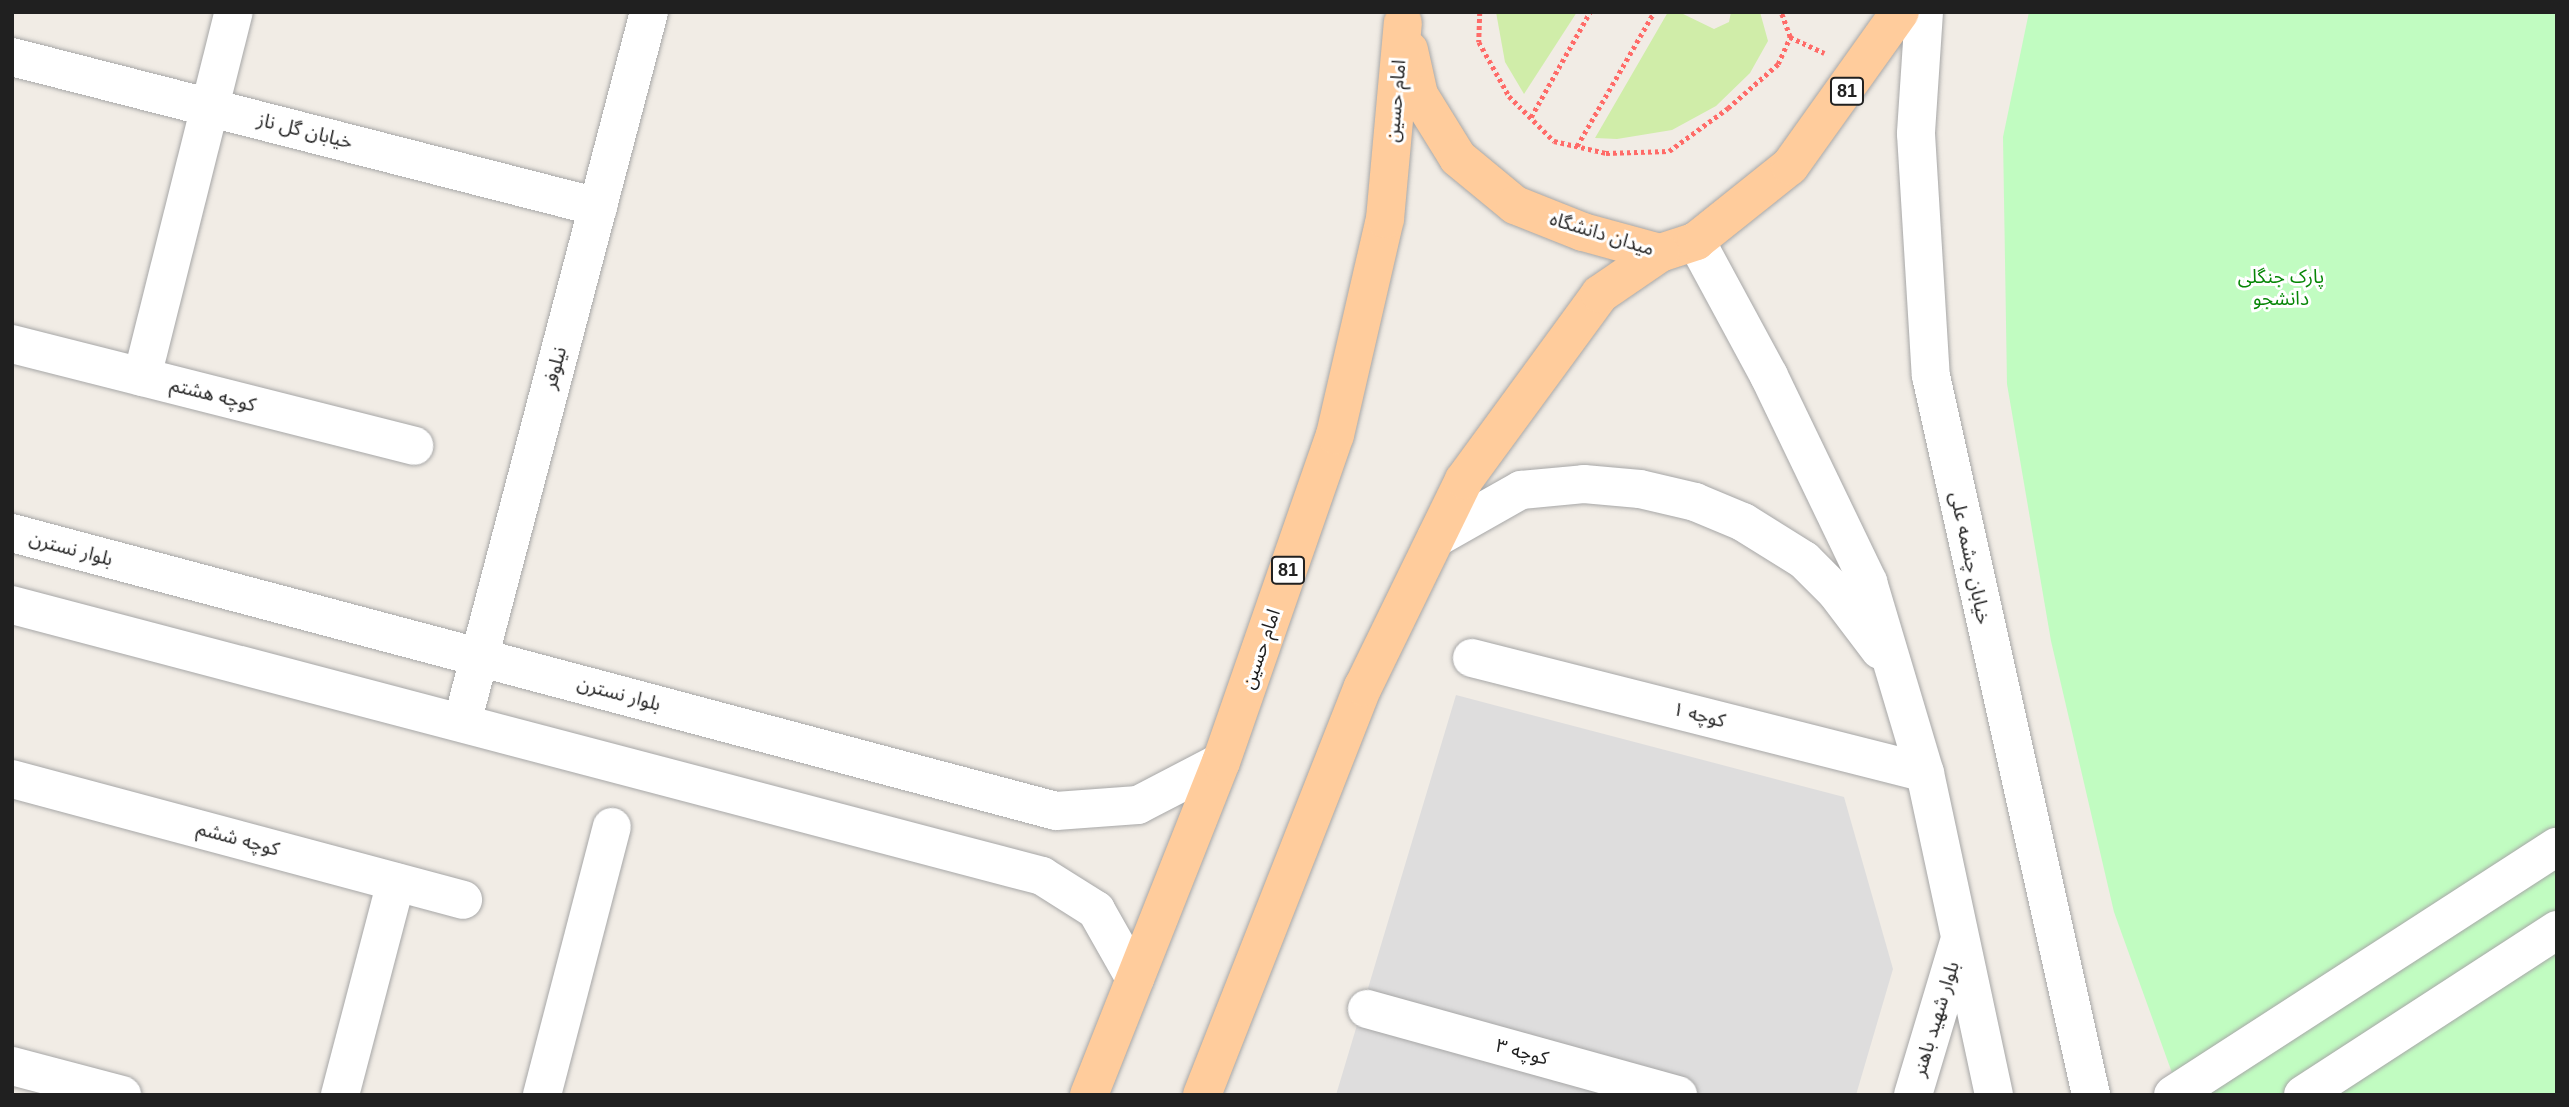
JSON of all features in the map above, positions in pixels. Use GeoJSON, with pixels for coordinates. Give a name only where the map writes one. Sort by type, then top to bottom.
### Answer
{"type":"FeatureCollection","features":[{"type":"Feature","properties":{"kind":"main road","name":"میدان دانشگاه"},"geometry":{"type":"LineString","coordinates":[[1403,18],[1419,95],[1458,158],[1515,205],[1583,232],[1660,253],[1696,241],[1790,166],[1900,12]]}},
{"type":"Feature","properties":{"kind":"main road","name":"امام حسین"},"geometry":{"type":"LineString","coordinates":[[1089,1095],[1221,762],[1335,435],[1385,219],[1403,18]]}},
{"type":"Feature","properties":{"kind":"main road","name":"81"},"geometry":{"type":"LineString","coordinates":[[1202,1095],[1363,687],[1464,480],[1592,304],[1660,253]]}},
{"type":"Feature","properties":{"kind":"street"},"geometry":{"type":"LineString","coordinates":[[142,377],[234,12]]}},
{"type":"Feature","properties":{"kind":"street","name":"نیلوفر"},"geometry":{"type":"LineString","coordinates":[[462,723],[649,12]]}},
{"type":"Feature","properties":{"kind":"street","name":"خیابان چشمه علی"},"geometry":{"type":"LineString","coordinates":[[1924,12],[1916,134],[1931,376],[2091,1095]]}},
{"type":"Feature","properties":{"kind":"street","name":"خیابان گل ناز"},"geometry":{"type":"LineString","coordinates":[[12,57],[598,207]]}},
{"type":"Feature","properties":{"kind":"street"},"geometry":{"type":"LineString","coordinates":[[1696,241],[1817,472],[1868,582],[1925,773],[1958,943],[1994,1095]]}},
{"type":"Feature","properties":{"kind":"street","name":"کوچه هشتم"},"geometry":{"type":"LineString","coordinates":[[12,344],[414,446]]}},
{"type":"Feature","properties":{"kind":"street"},"geometry":{"type":"LineString","coordinates":[[1436,538],[1521,490],[1584,484],[1640,489],[1695,502],[1742,522],[1804,560],[1836,592],[1896,671]]}},
{"type":"Feature","properties":{"kind":"street","name":"بلوار نسترن"},"geometry":{"type":"LineString","coordinates":[[12,533],[1056,811],[1138,805],[1221,762]]}},
{"type":"Feature","properties":{"kind":"street"},"geometry":{"type":"LineString","coordinates":[[12,605],[1042,876],[1096,910],[1135,979]]}},
{"type":"Feature","properties":{"kind":"street","name":"کوچه ۱"},"geometry":{"type":"LineString","coordinates":[[1472,658],[1925,773]]}},
{"type":"Feature","properties":{"kind":"street","name":"کوچه ششم"},"geometry":{"type":"LineString","coordinates":[[12,779],[463,900]]}},
{"type":"Feature","properties":{"kind":"street"},"geometry":{"type":"LineString","coordinates":[[542,1095],[612,827]]}},
{"type":"Feature","properties":{"kind":"street"},"geometry":{"type":"LineString","coordinates":[[2173,1095],[2557,847]]}},
{"type":"Feature","properties":{"kind":"street"},"geometry":{"type":"LineString","coordinates":[[340,1095],[396,882]]}},
{"type":"Feature","properties":{"kind":"street"},"geometry":{"type":"LineString","coordinates":[[2303,1095],[2557,930]]}},
{"type":"Feature","properties":{"kind":"street","name":"بلوار شهید باهنر"},"geometry":{"type":"LineString","coordinates":[[1913,1095],[1958,943]]}},
{"type":"Feature","properties":{"kind":"street","name":"کوچه ۳"},"geometry":{"type":"LineString","coordinates":[[1367,1009],[1678,1095]]}},
{"type":"Feature","properties":{"kind":"street"},"geometry":{"type":"LineString","coordinates":[[12,1066],[122,1095]]}},
{"type":"Feature","properties":{"kind":"path"},"geometry":{"type":"LineString","coordinates":[[1480,12],[1479,42],[1510,96],[1554,141],[1605,153],[1669,151],[1778,64],[1790,37],[1781,12]]}},
{"type":"Feature","properties":{"kind":"path"},"geometry":{"type":"LineString","coordinates":[[1531,117],[1590,12]]}},
{"type":"Feature","properties":{"kind":"path"},"geometry":{"type":"LineString","coordinates":[[1577,146],[1654,12]]}},
{"type":"Feature","properties":{"kind":"shaded area"},"geometry":{"type":"Polygon","coordinates":[[[1456,695],[1844,797],[1893,969],[1856,1095],[1336,1095],[1456,695]]]}},
{"type":"Feature","properties":{"kind":"green space"},"geometry":{"type":"Polygon","coordinates":[[[1496,12],[1577,12],[1524,94],[1505,62],[1496,12]]]}},
{"type":"Feature","properties":{"kind":"green space"},"geometry":{"type":"Polygon","coordinates":[[[1668,12],[1679,12],[1714,29],[1729,22],[1731,12],[1760,12],[1768,41],[1750,73],[1716,106],[1672,130],[1617,139],[1595,138],[1668,12]]]}},
{"type":"Feature","properties":{"kind":"green space","name":"پارک جنگلی دانشجو"},"geometry":{"type":"Polygon","coordinates":[[[2029,12],[2557,12],[2557,1095],[2180,1095],[2114,912],[2051,641],[2007,384],[2003,137],[2029,12]]]}}]}
